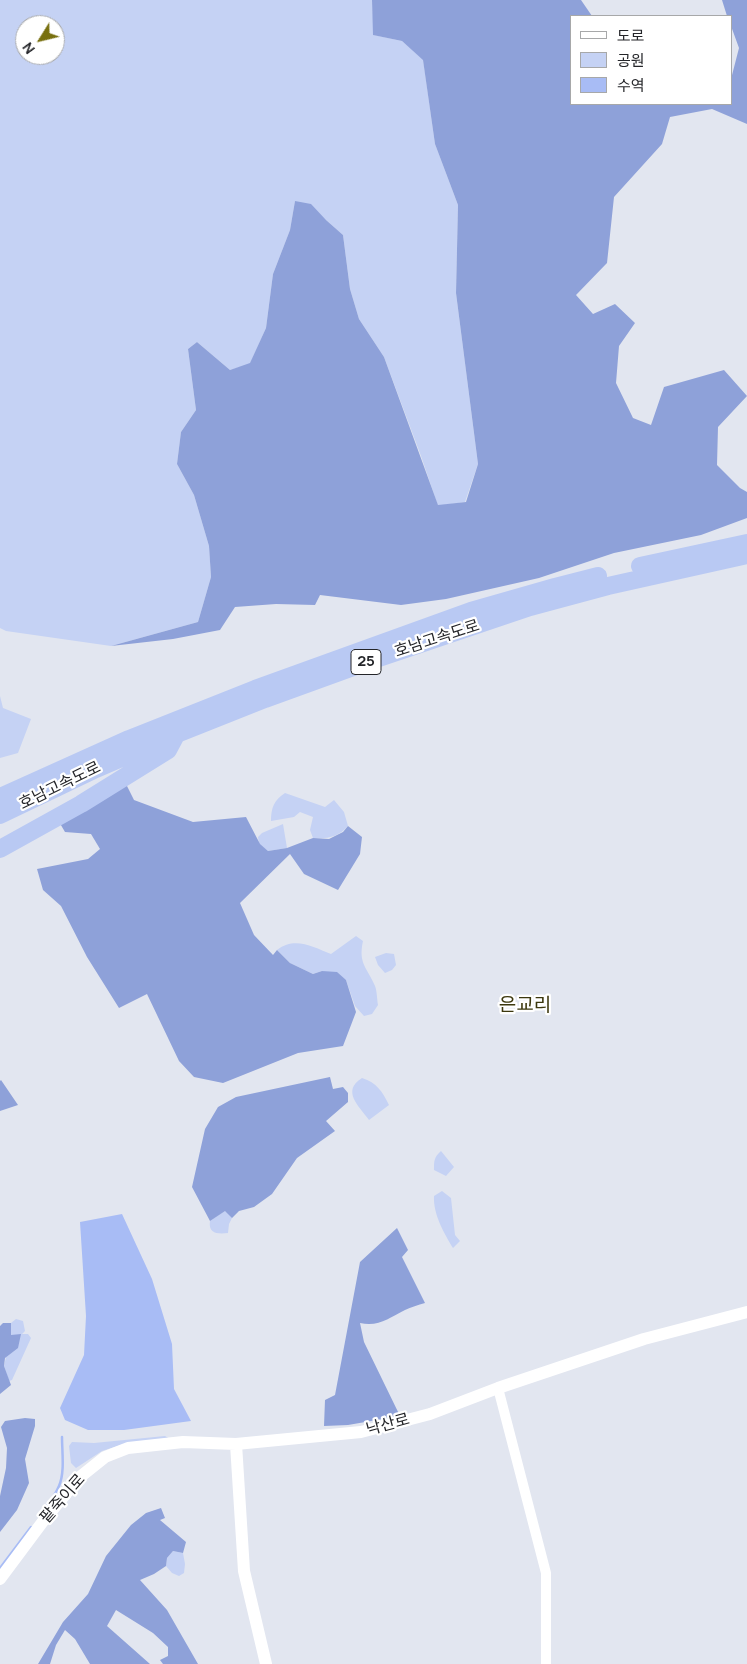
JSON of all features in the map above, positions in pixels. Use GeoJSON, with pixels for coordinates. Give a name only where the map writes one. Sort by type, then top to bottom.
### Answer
{"type":"FeatureCollection","features":[{"type":"Feature","properties":{"kind":"highway","name":"호남고속도로"},"geometry":{"type":"LineString","coordinates":[[0,797],[129,739],[237,696],[471,610],[564,584],[747,543]]}},
{"type":"Feature","properties":{"kind":"highway","name":"호남고속도로"},"geometry":{"type":"LineString","coordinates":[[0,815],[96,768],[177,734],[265,699],[367,662],[530,607],[608,586],[747,555]]}},
{"type":"Feature","properties":{"kind":"highway"},"geometry":{"type":"LineString","coordinates":[[0,849],[81,804],[168,750],[177,734]]}},
{"type":"Feature","properties":{"kind":"street","name":"낙산로"},"geometry":{"type":"LineString","coordinates":[[236,1444],[362,1432],[430,1414],[498,1388],[644,1339],[747,1312]]}},
{"type":"Feature","properties":{"kind":"street"},"geometry":{"type":"LineString","coordinates":[[498,1388],[546,1573],[546,1664]]}},
{"type":"Feature","properties":{"kind":"street","name":"팥죽이로"},"geometry":{"type":"LineString","coordinates":[[0,1579],[44,1520],[80,1477],[105,1457],[128,1448],[183,1442],[236,1444]]}},
{"type":"Feature","properties":{"kind":"street"},"geometry":{"type":"LineString","coordinates":[[236,1444],[244,1571],[266,1664]]}},
{"type":"Feature","properties":{"kind":"green space"},"geometry":{"type":"Polygon","coordinates":[[[0,0],[372,0],[374,35],[402,41],[423,59],[435,144],[458,205],[456,293],[478,464],[465,502],[438,506],[384,357],[359,319],[350,289],[343,235],[326,220],[295,201],[290,230],[273,274],[266,328],[250,364],[230,370],[197,342],[188,349],[196,410],[181,432],[177,464],[194,495],[209,546],[211,577],[198,622],[111,646],[6,631],[0,628],[0,0]]]}},
{"type":"Feature","properties":{"kind":"green space"},"geometry":{"type":"Polygon","coordinates":[[[0,696],[3,708],[31,719],[18,753],[0,758],[0,696]]]}},
{"type":"Feature","properties":{"kind":"green space"},"geometry":{"type":"Polygon","coordinates":[[[285,793],[325,807],[334,800],[344,812],[348,826],[340,833],[332,836],[313,838],[310,830],[313,817],[300,812],[294,817],[271,821],[274,805],[278,798],[285,793]]]}},
{"type":"Feature","properties":{"kind":"green space"},"geometry":{"type":"Polygon","coordinates":[[[283,824],[287,848],[268,851],[259,844],[258,837],[262,833],[283,824]]]}},
{"type":"Feature","properties":{"kind":"green space"},"geometry":{"type":"Polygon","coordinates":[[[356,936],[363,941],[362,960],[377,993],[378,1005],[372,1014],[364,1016],[355,1006],[346,980],[322,971],[313,974],[290,963],[277,950],[297,943],[331,954],[356,936]]]}},
{"type":"Feature","properties":{"kind":"green space"},"geometry":{"type":"Polygon","coordinates":[[[386,953],[394,954],[396,965],[392,970],[385,973],[378,965],[375,957],[386,953]]]}},
{"type":"Feature","properties":{"kind":"green space"},"geometry":{"type":"Polygon","coordinates":[[[362,1078],[372,1082],[378,1088],[389,1105],[369,1120],[357,1104],[352,1093],[356,1083],[362,1078]]]}},
{"type":"Feature","properties":{"kind":"green space"},"geometry":{"type":"Polygon","coordinates":[[[441,1151],[454,1167],[446,1176],[434,1170],[435,1159],[441,1151]]]}},
{"type":"Feature","properties":{"kind":"green space"},"geometry":{"type":"Polygon","coordinates":[[[442,1191],[451,1198],[455,1235],[460,1241],[453,1248],[435,1210],[434,1196],[442,1191]]]}},
{"type":"Feature","properties":{"kind":"green space"},"geometry":{"type":"Polygon","coordinates":[[[225,1210],[232,1218],[228,1233],[212,1231],[210,1221],[225,1210]]]}},
{"type":"Feature","properties":{"kind":"green space"},"geometry":{"type":"Polygon","coordinates":[[[16,1319],[23,1321],[25,1331],[22,1334],[28,1334],[31,1338],[12,1380],[9,1381],[4,1366],[11,1335],[11,1323],[16,1319]]]}},
{"type":"Feature","properties":{"kind":"green space"},"geometry":{"type":"Polygon","coordinates":[[[165,1436],[170,1439],[127,1443],[102,1451],[76,1468],[71,1463],[69,1446],[72,1442],[94,1443],[165,1436]]]}},
{"type":"Feature","properties":{"kind":"green space"},"geometry":{"type":"Polygon","coordinates":[[[173,1551],[183,1553],[184,1573],[179,1576],[172,1573],[166,1566],[167,1558],[173,1551]]]}},
{"type":"Feature","properties":{"kind":"shaded area"},"geometry":{"type":"Polygon","coordinates":[[[372,0],[581,0],[591,15],[570,15],[570,105],[732,105],[732,75],[739,48],[732,29],[732,15],[727,15],[722,0],[747,0],[747,124],[712,109],[670,117],[662,144],[614,197],[607,263],[576,295],[593,314],[615,304],[635,323],[619,346],[616,383],[633,418],[651,425],[664,387],[724,370],[747,396],[718,427],[717,465],[740,488],[747,492],[747,518],[701,535],[614,553],[539,578],[446,599],[401,605],[320,595],[315,605],[276,604],[235,607],[220,630],[173,639],[111,646],[198,622],[211,577],[209,546],[194,495],[177,464],[181,432],[196,410],[188,349],[197,342],[230,370],[250,363],[266,328],[273,274],[290,230],[295,201],[311,204],[343,235],[350,289],[359,319],[384,357],[438,505],[466,502],[478,464],[456,293],[458,205],[435,144],[423,60],[402,41],[373,35],[372,0]]]}},
{"type":"Feature","properties":{"kind":"shaded area"},"geometry":{"type":"Polygon","coordinates":[[[124,780],[134,800],[193,822],[246,817],[260,844],[268,851],[287,848],[313,838],[329,839],[343,832],[348,826],[362,837],[360,854],[338,890],[304,874],[290,854],[240,903],[254,935],[273,955],[277,950],[290,963],[313,974],[322,971],[337,972],[346,980],[356,1012],[343,1046],[298,1053],[223,1083],[194,1077],[179,1061],[147,994],[119,1008],[87,957],[61,906],[43,890],[37,869],[88,859],[100,849],[91,834],[65,832],[55,815],[124,780]]]}},
{"type":"Feature","properties":{"kind":"shaded area"},"geometry":{"type":"Polygon","coordinates":[[[330,1077],[333,1089],[343,1087],[348,1093],[348,1102],[326,1121],[335,1131],[297,1158],[272,1194],[254,1207],[239,1211],[232,1218],[225,1211],[210,1221],[192,1187],[205,1129],[218,1107],[236,1097],[330,1077]]]}},
{"type":"Feature","properties":{"kind":"shaded area"},"geometry":{"type":"Polygon","coordinates":[[[0,1081],[18,1105],[0,1111],[0,1081]]]}},
{"type":"Feature","properties":{"kind":"shaded area"},"geometry":{"type":"Polygon","coordinates":[[[397,1228],[408,1250],[402,1257],[425,1303],[407,1309],[378,1323],[360,1323],[364,1342],[400,1416],[348,1425],[324,1426],[325,1400],[335,1395],[360,1262],[397,1228]]]}},
{"type":"Feature","properties":{"kind":"shaded area"},"geometry":{"type":"Polygon","coordinates":[[[3,1323],[11,1323],[11,1335],[21,1334],[18,1348],[5,1358],[4,1366],[11,1385],[0,1394],[0,1326],[3,1323]]]}},
{"type":"Feature","properties":{"kind":"shaded area"},"geometry":{"type":"Polygon","coordinates":[[[25,1418],[35,1419],[35,1426],[25,1459],[29,1483],[17,1510],[0,1532],[0,1496],[6,1468],[7,1448],[1,1427],[5,1421],[25,1418]]]}},
{"type":"Feature","properties":{"kind":"shaded area"},"geometry":{"type":"Polygon","coordinates":[[[161,1508],[165,1518],[160,1520],[186,1542],[183,1553],[173,1551],[167,1558],[166,1566],[140,1580],[167,1610],[198,1664],[163,1664],[160,1660],[168,1656],[168,1647],[153,1633],[116,1610],[107,1626],[150,1664],[90,1664],[75,1639],[65,1630],[56,1645],[50,1664],[38,1664],[63,1622],[88,1594],[106,1556],[131,1525],[146,1513],[161,1508]]]}},
{"type":"Feature","properties":{"kind":"water"},"geometry":{"type":"Polygon","coordinates":[[[122,1214],[152,1279],[172,1344],[174,1389],[191,1421],[124,1430],[88,1430],[65,1420],[60,1408],[84,1355],[86,1316],[80,1222],[122,1214]]]}},
{"type":"Feature","properties":{"kind":"waterway"},"geometry":{"type":"LineString","coordinates":[[39,1517],[55,1494],[61,1480],[63,1468],[62,1437]]}},
{"type":"Feature","properties":{"kind":"waterway"},"geometry":{"type":"LineString","coordinates":[[0,1568],[31,1527]]}},
{"type":"Feature","properties":{"kind":"district","name":"은교리"},"geometry":{"type":"Point","coordinates":[525,1006]}}]}
